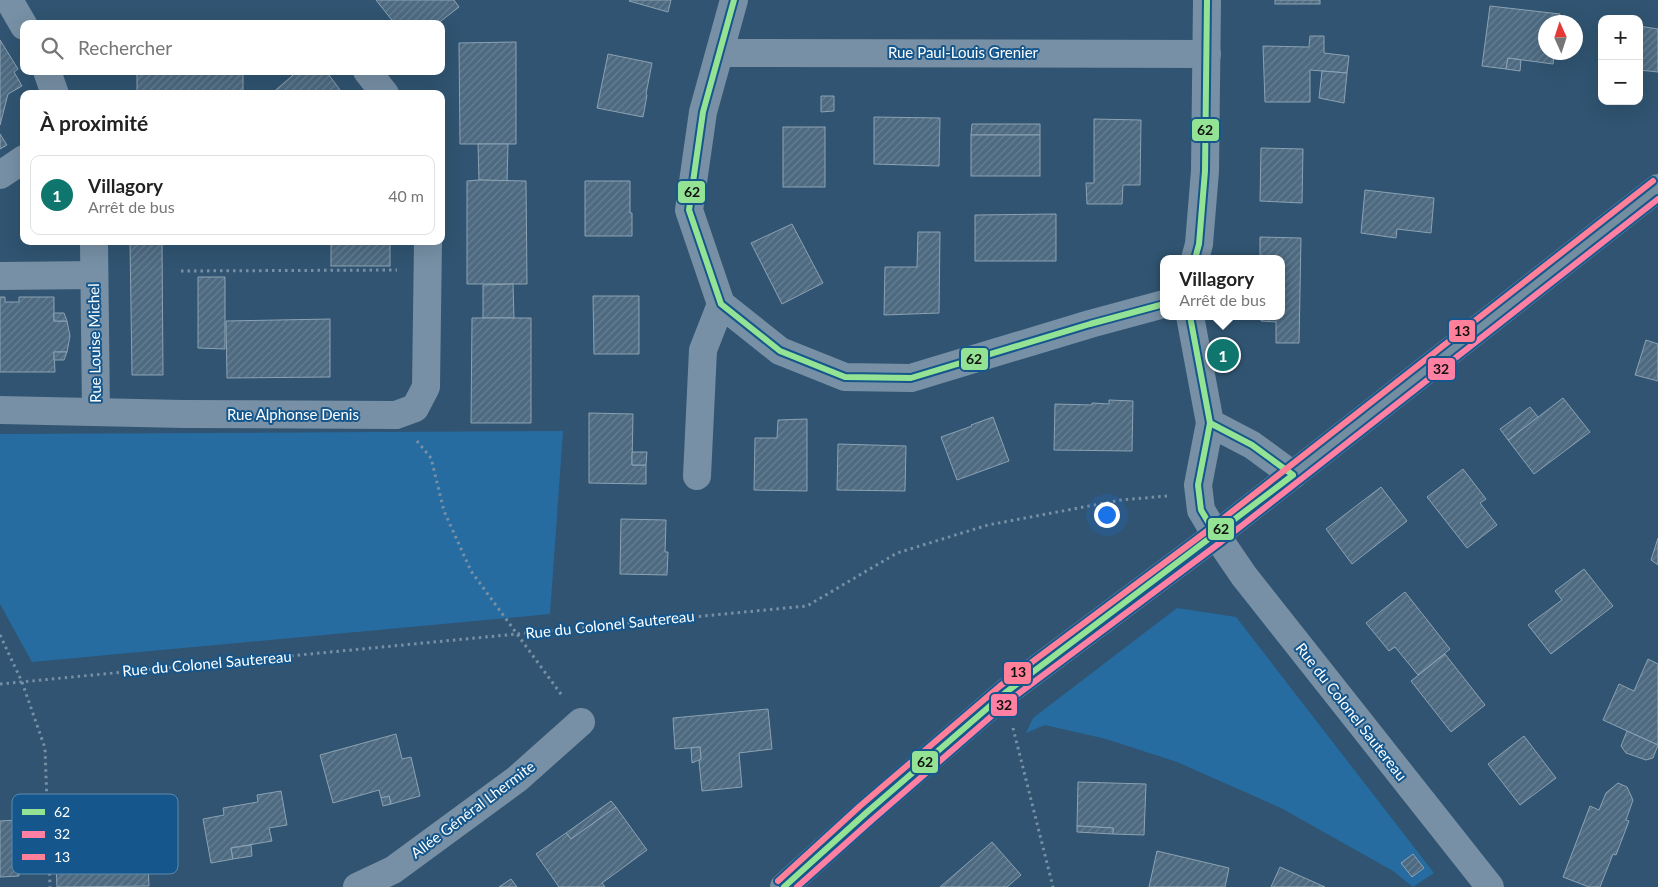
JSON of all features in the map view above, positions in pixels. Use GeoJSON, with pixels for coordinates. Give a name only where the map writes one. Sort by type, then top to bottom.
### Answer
{"type":"FeatureCollection","features":[{"type":"Feature","properties":{"kind":"street"},"geometry":{"type":"LineString","coordinates":[[8,0],[20,20]]}},
{"type":"Feature","properties":{"kind":"street"},"geometry":{"type":"LineString","coordinates":[[734,0],[703,112],[690,210],[721,304],[780,351],[846,378],[911,378],[1090,324],[1160,305]]}},
{"type":"Feature","properties":{"kind":"street"},"geometry":{"type":"LineString","coordinates":[[1196,255],[1199,244],[1205,171],[1207,0]]}},
{"type":"Feature","properties":{"kind":"street","name":"Rue Paul-Louis Grenier"},"geometry":{"type":"LineString","coordinates":[[720,52],[1207,54]]}},
{"type":"Feature","properties":{"kind":"street"},"geometry":{"type":"LineString","coordinates":[[48,75],[53,90]]}},
{"type":"Feature","properties":{"kind":"street"},"geometry":{"type":"LineString","coordinates":[[370,75],[382,90]]}},
{"type":"Feature","properties":{"kind":"street"},"geometry":{"type":"LineString","coordinates":[[0,175],[20,162]]}},
{"type":"Feature","properties":{"kind":"street"},"geometry":{"type":"LineString","coordinates":[[784,887],[866,813],[1005,693],[1216,535],[1658,188]]}},
{"type":"Feature","properties":{"kind":"street","name":"Rue Louise Michel"},"geometry":{"type":"LineString","coordinates":[[94,245],[96,412]]}},
{"type":"Feature","properties":{"kind":"street","name":"Rue Alphonse Denis"},"geometry":{"type":"LineString","coordinates":[[0,410],[184,414],[396,415],[415,408],[426,387],[428,245]]}},
{"type":"Feature","properties":{"kind":"street","name":"Rue Louise Michel"},"geometry":{"type":"LineString","coordinates":[[0,276],[94,275]]}},
{"type":"Feature","properties":{"kind":"street"},"geometry":{"type":"LineString","coordinates":[[697,476],[703,350],[721,304]]}},
{"type":"Feature","properties":{"kind":"street"},"geometry":{"type":"LineString","coordinates":[[1191,320],[1210,423],[1252,445],[1293,475]]}},
{"type":"Feature","properties":{"kind":"street","name":"Rue du Colonel Sautereau"},"geometry":{"type":"LineString","coordinates":[[1210,423],[1198,485],[1201,510],[1216,535],[1244,576],[1490,887]]}},
{"type":"Feature","properties":{"kind":"street","name":"Allée Général Lhermite"},"geometry":{"type":"LineString","coordinates":[[357,887],[393,870],[509,785],[581,722]]}},
{"type":"Feature","properties":{"kind":"path"},"geometry":{"type":"LineString","coordinates":[[181,271],[427,270]]}},
{"type":"Feature","properties":{"kind":"path"},"geometry":{"type":"LineString","coordinates":[[396,415],[431,458],[444,511],[471,571],[519,634],[581,722]]}},
{"type":"Feature","properties":{"kind":"path","name":"Rue du Colonel Sautereau"},"geometry":{"type":"LineString","coordinates":[[0,684],[807,606],[897,552],[988,525],[1121,500],[1171,496],[1198,485]]}},
{"type":"Feature","properties":{"kind":"path"},"geometry":{"type":"LineString","coordinates":[[0,635],[22,682],[45,748],[47,794]]}},
{"type":"Feature","properties":{"kind":"path"},"geometry":{"type":"LineString","coordinates":[[1005,693],[1053,887]]}},
{"type":"Feature","properties":{"kind":"path"},"geometry":{"type":"LineString","coordinates":[[50,874],[50,887]]}},
{"type":"Feature","properties":{"kind":"shaded area"},"geometry":{"type":"Polygon","coordinates":[[[563,431],[550,614],[32,662],[0,604],[0,434],[563,431]]]}},
{"type":"Feature","properties":{"kind":"shaded area"},"geometry":{"type":"Polygon","coordinates":[[[1177,608],[1236,617],[1434,873],[1413,887],[1393,871],[1281,808],[1177,762],[1106,739],[1045,725],[1026,733],[1033,718],[1177,608]]]}},
{"type":"Feature","properties":{"kind":"building"},"geometry":{"type":"Polygon","coordinates":[[[376,0],[454,0],[459,7],[442,20],[392,20],[376,0]]]}},
{"type":"Feature","properties":{"kind":"building"},"geometry":{"type":"Polygon","coordinates":[[[630,0],[671,0],[668,12],[630,0]]]}},
{"type":"Feature","properties":{"kind":"building"},"geometry":{"type":"Polygon","coordinates":[[[1275,0],[1320,0],[1320,4],[1275,4],[1275,0]]]}},
{"type":"Feature","properties":{"kind":"building"},"geometry":{"type":"Polygon","coordinates":[[[1490,6],[1560,14],[1538,15],[1538,60],[1554,60],[1553,64],[1508,58],[1506,69],[1482,66],[1490,6]]]}},
{"type":"Feature","properties":{"kind":"building"},"geometry":{"type":"Polygon","coordinates":[[[1643,27],[1658,29],[1658,72],[1643,70],[1643,27]]]}},
{"type":"Feature","properties":{"kind":"building"},"geometry":{"type":"Polygon","coordinates":[[[1310,36],[1324,36],[1324,53],[1349,56],[1347,73],[1310,70],[1310,102],[1265,102],[1263,46],[1309,47],[1310,36]]]}},
{"type":"Feature","properties":{"kind":"building"},"geometry":{"type":"Polygon","coordinates":[[[0,40],[18,69],[14,72],[22,86],[8,94],[0,125],[0,40]]]}},
{"type":"Feature","properties":{"kind":"building"},"geometry":{"type":"Polygon","coordinates":[[[516,42],[516,144],[460,144],[459,43],[516,42]]]}},
{"type":"Feature","properties":{"kind":"building"},"geometry":{"type":"Polygon","coordinates":[[[608,54],[652,63],[643,117],[597,108],[608,54]]]}},
{"type":"Feature","properties":{"kind":"building"},"geometry":{"type":"Polygon","coordinates":[[[1508,58],[1521,60],[1520,71],[1506,69],[1508,58]]]}},
{"type":"Feature","properties":{"kind":"building"},"geometry":{"type":"Polygon","coordinates":[[[1322,71],[1347,73],[1344,103],[1319,98],[1322,71]]]}},
{"type":"Feature","properties":{"kind":"building"},"geometry":{"type":"Polygon","coordinates":[[[137,75],[243,75],[243,90],[137,90],[137,75]]]}},
{"type":"Feature","properties":{"kind":"building"},"geometry":{"type":"Polygon","coordinates":[[[293,75],[329,75],[340,90],[276,90],[293,75]]]}},
{"type":"Feature","properties":{"kind":"building"},"geometry":{"type":"Polygon","coordinates":[[[821,96],[834,96],[834,111],[821,112],[821,96]]]}},
{"type":"Feature","properties":{"kind":"building"},"geometry":{"type":"Polygon","coordinates":[[[874,117],[940,118],[939,166],[874,164],[874,117]]]}},
{"type":"Feature","properties":{"kind":"building"},"geometry":{"type":"Polygon","coordinates":[[[1094,119],[1141,120],[1140,185],[1123,185],[1122,204],[1087,204],[1086,183],[1094,183],[1094,119]]]}},
{"type":"Feature","properties":{"kind":"building"},"geometry":{"type":"Polygon","coordinates":[[[972,124],[1040,124],[1040,135],[971,135],[972,124]]]}},
{"type":"Feature","properties":{"kind":"building"},"geometry":{"type":"Polygon","coordinates":[[[783,127],[825,127],[825,187],[783,187],[783,127]]]}},
{"type":"Feature","properties":{"kind":"building"},"geometry":{"type":"Polygon","coordinates":[[[0,134],[7,145],[0,149],[0,134]]]}},
{"type":"Feature","properties":{"kind":"building"},"geometry":{"type":"Polygon","coordinates":[[[971,135],[1040,135],[1040,176],[971,176],[971,135]]]}},
{"type":"Feature","properties":{"kind":"building"},"geometry":{"type":"Polygon","coordinates":[[[478,144],[508,144],[507,181],[479,180],[478,144]]]}},
{"type":"Feature","properties":{"kind":"building"},"geometry":{"type":"Polygon","coordinates":[[[1261,148],[1303,149],[1302,203],[1260,201],[1261,148]]]}},
{"type":"Feature","properties":{"kind":"building"},"geometry":{"type":"Polygon","coordinates":[[[467,181],[526,181],[527,284],[467,284],[467,181]]]}},
{"type":"Feature","properties":{"kind":"building"},"geometry":{"type":"Polygon","coordinates":[[[585,181],[630,181],[632,236],[585,236],[585,181]]]}},
{"type":"Feature","properties":{"kind":"building"},"geometry":{"type":"Polygon","coordinates":[[[1365,190],[1434,198],[1431,233],[1397,229],[1396,238],[1361,233],[1365,190]]]}},
{"type":"Feature","properties":{"kind":"building"},"geometry":{"type":"Polygon","coordinates":[[[1056,214],[1056,261],[975,261],[975,215],[1056,214]]]}},
{"type":"Feature","properties":{"kind":"building"},"geometry":{"type":"Polygon","coordinates":[[[792,224],[823,283],[782,304],[751,243],[792,224]]]}},
{"type":"Feature","properties":{"kind":"building"},"geometry":{"type":"Polygon","coordinates":[[[918,232],[940,232],[939,313],[884,315],[885,267],[917,267],[918,232]]]}},
{"type":"Feature","properties":{"kind":"building"},"geometry":{"type":"Polygon","coordinates":[[[1260,237],[1301,238],[1299,343],[1276,343],[1276,322],[1261,321],[1285,320],[1285,255],[1260,255],[1260,237]]]}},
{"type":"Feature","properties":{"kind":"building"},"geometry":{"type":"Polygon","coordinates":[[[130,245],[162,245],[163,375],[132,375],[130,245]]]}},
{"type":"Feature","properties":{"kind":"building"},"geometry":{"type":"Polygon","coordinates":[[[331,245],[390,245],[390,266],[331,266],[331,245]]]}},
{"type":"Feature","properties":{"kind":"building"},"geometry":{"type":"Polygon","coordinates":[[[198,277],[225,277],[225,349],[198,348],[198,277]]]}},
{"type":"Feature","properties":{"kind":"building"},"geometry":{"type":"Polygon","coordinates":[[[513,284],[514,318],[483,318],[483,285],[513,284]]]}},
{"type":"Feature","properties":{"kind":"building"},"geometry":{"type":"Polygon","coordinates":[[[593,296],[639,296],[639,354],[594,354],[593,296]]]}},
{"type":"Feature","properties":{"kind":"building"},"geometry":{"type":"Polygon","coordinates":[[[0,297],[5,297],[5,302],[19,302],[19,297],[54,297],[54,321],[67,321],[70,336],[67,352],[54,352],[55,372],[0,372],[0,297]]]}},
{"type":"Feature","properties":{"kind":"building"},"geometry":{"type":"Polygon","coordinates":[[[54,313],[64,313],[67,321],[54,321],[54,313]]]}},
{"type":"Feature","properties":{"kind":"building"},"geometry":{"type":"Polygon","coordinates":[[[472,318],[531,318],[531,423],[471,423],[472,318]]]}},
{"type":"Feature","properties":{"kind":"building"},"geometry":{"type":"Polygon","coordinates":[[[330,319],[330,377],[227,378],[226,321],[330,319]]]}},
{"type":"Feature","properties":{"kind":"building"},"geometry":{"type":"Polygon","coordinates":[[[1646,340],[1658,344],[1658,381],[1635,375],[1646,340]]]}},
{"type":"Feature","properties":{"kind":"building"},"geometry":{"type":"Polygon","coordinates":[[[54,352],[67,352],[64,360],[54,360],[54,352]]]}},
{"type":"Feature","properties":{"kind":"building"},"geometry":{"type":"Polygon","coordinates":[[[1563,398],[1590,432],[1534,474],[1508,440],[1563,398]]]}},
{"type":"Feature","properties":{"kind":"building"},"geometry":{"type":"Polygon","coordinates":[[[1109,400],[1133,401],[1132,451],[1054,450],[1055,404],[1109,404],[1109,400]]]}},
{"type":"Feature","properties":{"kind":"building"},"geometry":{"type":"Polygon","coordinates":[[[1530,407],[1538,417],[1508,440],[1500,429],[1530,407]]]}},
{"type":"Feature","properties":{"kind":"building"},"geometry":{"type":"Polygon","coordinates":[[[589,413],[633,414],[632,465],[646,465],[646,484],[589,483],[589,413]]]}},
{"type":"Feature","properties":{"kind":"building"},"geometry":{"type":"Polygon","coordinates":[[[993,417],[1009,461],[957,480],[941,437],[993,417]]]}},
{"type":"Feature","properties":{"kind":"building"},"geometry":{"type":"Polygon","coordinates":[[[807,419],[807,491],[754,490],[755,438],[777,438],[778,420],[807,419]]]}},
{"type":"Feature","properties":{"kind":"building"},"geometry":{"type":"Polygon","coordinates":[[[838,444],[906,446],[905,491],[837,490],[838,444]]]}},
{"type":"Feature","properties":{"kind":"building"},"geometry":{"type":"Polygon","coordinates":[[[632,452],[647,452],[646,465],[632,465],[632,452]]]}},
{"type":"Feature","properties":{"kind":"building"},"geometry":{"type":"Polygon","coordinates":[[[1463,469],[1486,499],[1480,503],[1497,525],[1467,548],[1427,497],[1463,469]]]}},
{"type":"Feature","properties":{"kind":"building"},"geometry":{"type":"Polygon","coordinates":[[[1381,487],[1407,521],[1352,564],[1326,529],[1381,487]]]}},
{"type":"Feature","properties":{"kind":"building"},"geometry":{"type":"Polygon","coordinates":[[[621,519],[666,520],[665,552],[668,552],[667,575],[620,574],[621,519]]]}},
{"type":"Feature","properties":{"kind":"building"},"geometry":{"type":"Polygon","coordinates":[[[1658,538],[1658,565],[1651,560],[1658,538]]]}},
{"type":"Feature","properties":{"kind":"building"},"geometry":{"type":"Polygon","coordinates":[[[1584,569],[1613,606],[1551,654],[1528,625],[1562,600],[1555,591],[1584,569]]]}},
{"type":"Feature","properties":{"kind":"building"},"geometry":{"type":"Polygon","coordinates":[[[1405,592],[1450,649],[1418,675],[1395,647],[1389,651],[1366,623],[1405,592]]]}},
{"type":"Feature","properties":{"kind":"building"},"geometry":{"type":"Polygon","coordinates":[[[1445,654],[1485,705],[1451,732],[1411,681],[1445,654]]]}},
{"type":"Feature","properties":{"kind":"building"},"geometry":{"type":"Polygon","coordinates":[[[1648,659],[1658,664],[1658,745],[1603,720],[1619,684],[1634,691],[1648,659]]]}},
{"type":"Feature","properties":{"kind":"building"},"geometry":{"type":"Polygon","coordinates":[[[768,709],[772,749],[739,753],[742,787],[702,791],[699,761],[701,759],[700,747],[675,749],[673,718],[768,709]]]}},
{"type":"Feature","properties":{"kind":"building"},"geometry":{"type":"Polygon","coordinates":[[[1627,731],[1658,745],[1653,758],[1646,760],[1626,753],[1621,746],[1627,731]]]}},
{"type":"Feature","properties":{"kind":"building"},"geometry":{"type":"Polygon","coordinates":[[[396,734],[402,759],[411,757],[420,796],[391,804],[389,796],[381,798],[379,790],[333,803],[320,755],[396,734]]]}},
{"type":"Feature","properties":{"kind":"building"},"geometry":{"type":"Polygon","coordinates":[[[1524,736],[1556,778],[1520,805],[1488,764],[1524,736]]]}},
{"type":"Feature","properties":{"kind":"building"},"geometry":{"type":"Polygon","coordinates":[[[700,747],[701,759],[692,763],[691,748],[700,747]]]}},
{"type":"Feature","properties":{"kind":"building"},"geometry":{"type":"Polygon","coordinates":[[[1078,782],[1146,784],[1144,835],[1113,834],[1113,828],[1077,826],[1078,782]]]}},
{"type":"Feature","properties":{"kind":"building"},"geometry":{"type":"Polygon","coordinates":[[[1618,783],[1627,787],[1633,800],[1626,820],[1629,821],[1616,855],[1613,854],[1600,887],[1589,887],[1563,877],[1590,806],[1599,810],[1606,793],[1618,783]]]}},
{"type":"Feature","properties":{"kind":"building"},"geometry":{"type":"Polygon","coordinates":[[[281,791],[287,825],[269,828],[272,841],[231,848],[233,859],[211,863],[203,819],[224,815],[223,808],[258,802],[257,795],[281,791]]]}},
{"type":"Feature","properties":{"kind":"building"},"geometry":{"type":"Polygon","coordinates":[[[389,796],[391,804],[383,806],[381,798],[389,796]]]}},
{"type":"Feature","properties":{"kind":"building"},"geometry":{"type":"Polygon","coordinates":[[[611,801],[616,807],[571,839],[566,833],[611,801]]]}},
{"type":"Feature","properties":{"kind":"building"},"geometry":{"type":"Polygon","coordinates":[[[616,807],[647,850],[602,883],[605,887],[559,887],[536,854],[566,833],[571,839],[616,807]]]}},
{"type":"Feature","properties":{"kind":"building"},"geometry":{"type":"Polygon","coordinates":[[[12,820],[12,874],[19,874],[19,876],[0,877],[0,821],[12,820]]]}},
{"type":"Feature","properties":{"kind":"building"},"geometry":{"type":"Polygon","coordinates":[[[1077,826],[1113,828],[1113,834],[1077,832],[1077,826]]]}},
{"type":"Feature","properties":{"kind":"building"},"geometry":{"type":"Polygon","coordinates":[[[992,842],[1021,875],[1007,887],[940,887],[992,842]]]}},
{"type":"Feature","properties":{"kind":"building"},"geometry":{"type":"Polygon","coordinates":[[[251,845],[252,856],[233,859],[231,848],[251,845]]]}},
{"type":"Feature","properties":{"kind":"building"},"geometry":{"type":"Polygon","coordinates":[[[1157,851],[1229,868],[1225,887],[1149,887],[1157,851]]]}},
{"type":"Feature","properties":{"kind":"building"},"geometry":{"type":"Polygon","coordinates":[[[1413,854],[1424,868],[1412,877],[1401,863],[1413,854]]]}},
{"type":"Feature","properties":{"kind":"building"},"geometry":{"type":"Polygon","coordinates":[[[1280,867],[1325,887],[1271,887],[1280,867]]]}},
{"type":"Feature","properties":{"kind":"building"},"geometry":{"type":"Polygon","coordinates":[[[56,874],[148,874],[149,886],[57,887],[56,874]]]}},
{"type":"Feature","properties":{"kind":"building"},"geometry":{"type":"Polygon","coordinates":[[[511,879],[517,887],[499,887],[511,879]]]}},
{"type":"Feature","properties":{"kind":"transit line","name":"62"},"geometry":{"type":"LineString","coordinates":[[734,0],[703,112],[689,210],[721,304],[780,351],[845,377],[911,378],[1090,324],[1160,305]]}},
{"type":"Feature","properties":{"kind":"transit line","name":"62"},"geometry":{"type":"LineString","coordinates":[[1196,255],[1199,244],[1205,171],[1207,0]]}},
{"type":"Feature","properties":{"kind":"transit line","name":"13"},"geometry":{"type":"LineString","coordinates":[[778,881],[860,806],[1000,686],[1211,528],[1653,181]]}},
{"type":"Feature","properties":{"kind":"transit line","name":"32"},"geometry":{"type":"LineString","coordinates":[[797,887],[1010,700],[1221,542],[1658,199]]}},
{"type":"Feature","properties":{"kind":"transit line","name":"62"},"geometry":{"type":"LineString","coordinates":[[1191,320],[1210,423],[1198,485],[1201,510],[1216,535]]}},
{"type":"Feature","properties":{"kind":"transit line","name":"62"},"geometry":{"type":"LineString","coordinates":[[784,887],[866,813],[1005,693],[1293,475],[1252,445],[1210,423]]}},
{"type":"Feature","properties":{"kind":"place","name":"Villagory"},"geometry":{"type":"Point","coordinates":[1223,355]}}]}
